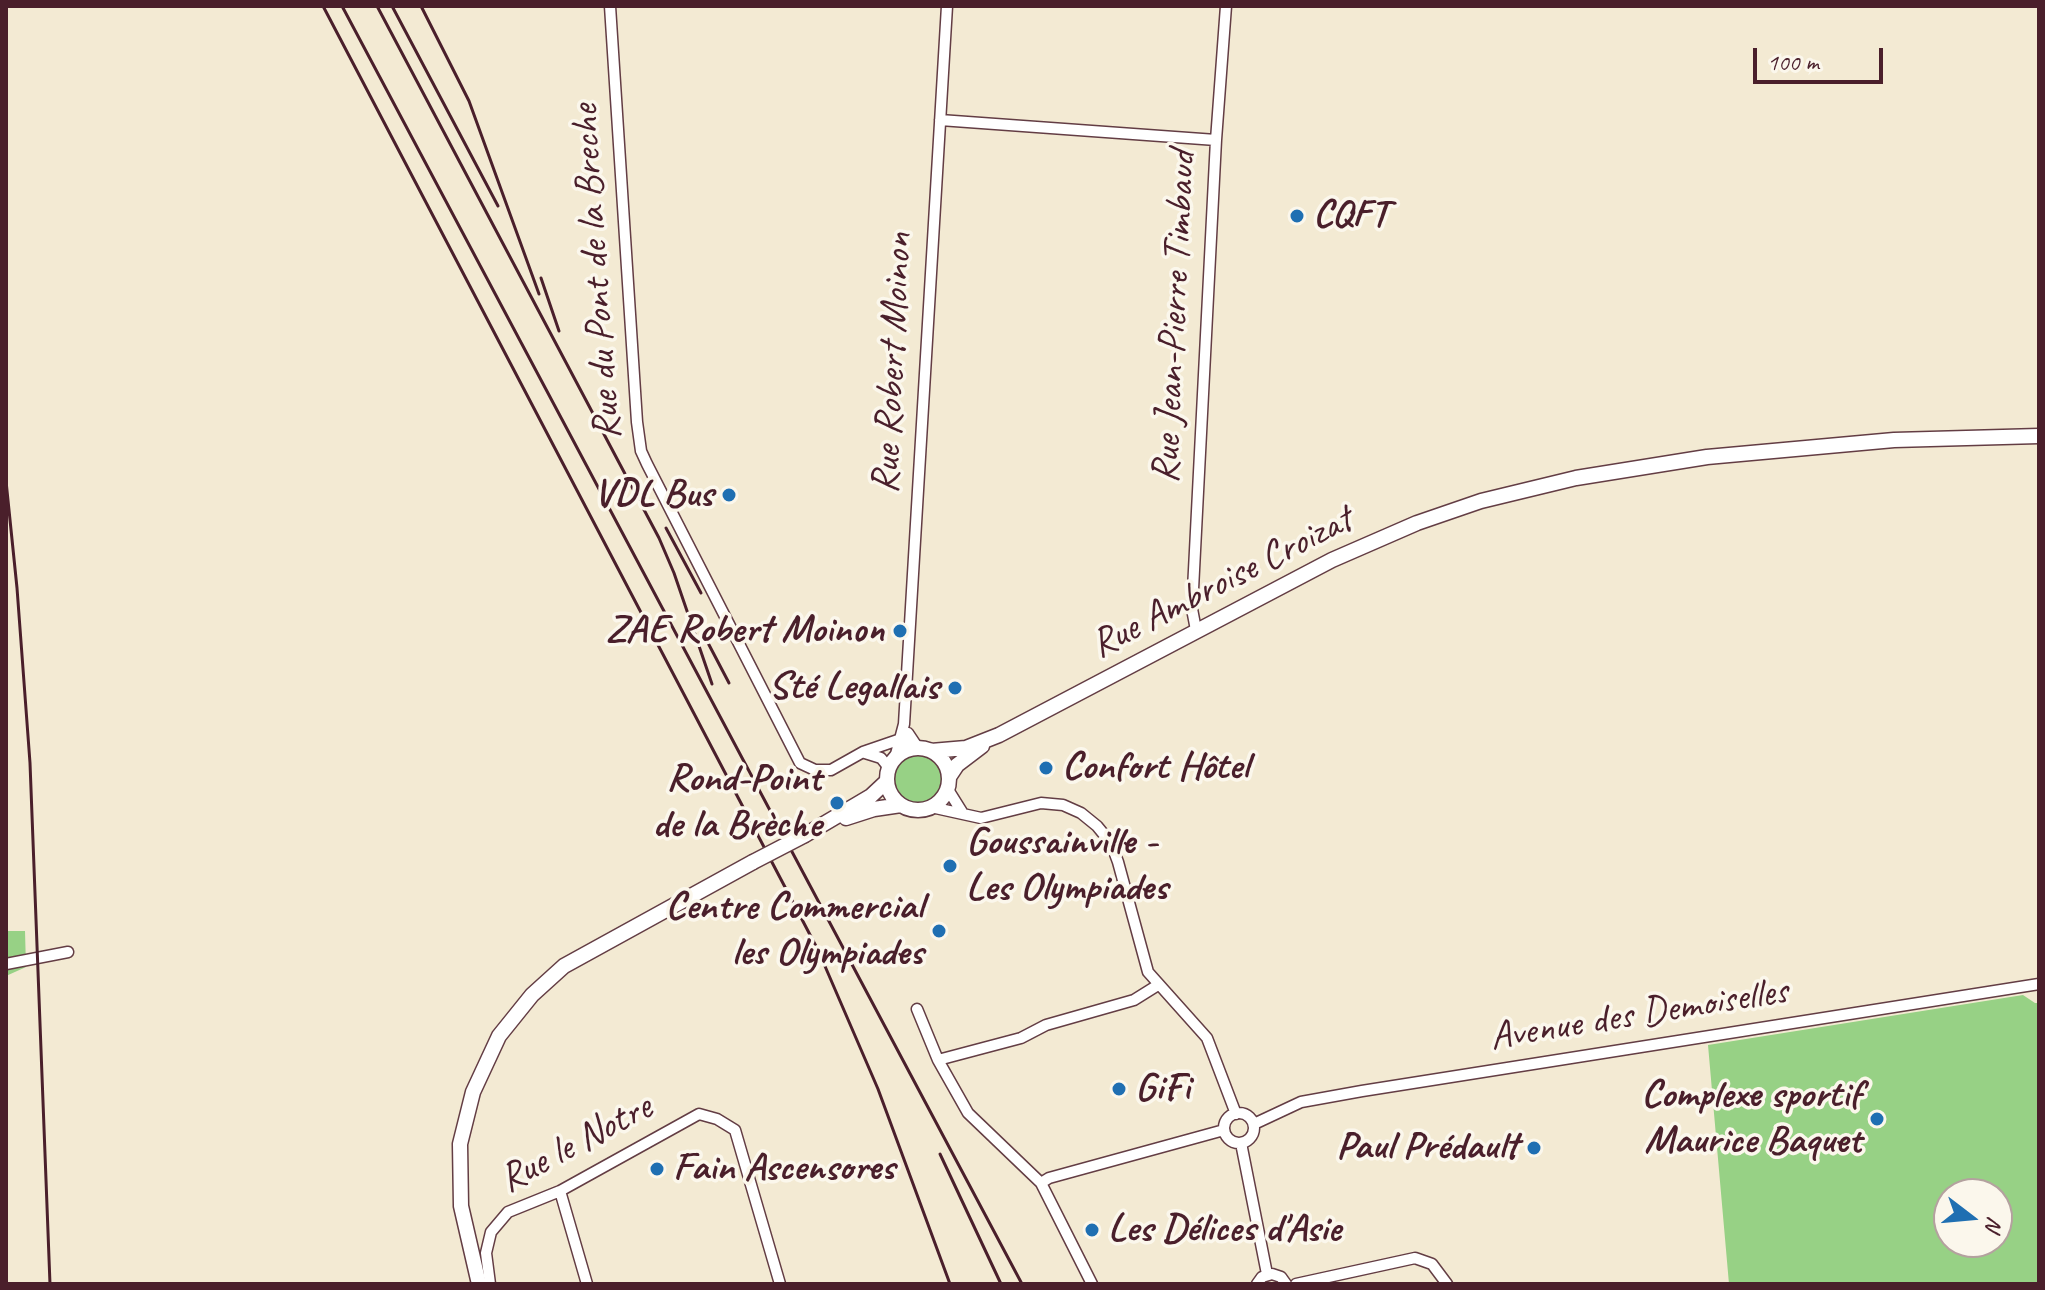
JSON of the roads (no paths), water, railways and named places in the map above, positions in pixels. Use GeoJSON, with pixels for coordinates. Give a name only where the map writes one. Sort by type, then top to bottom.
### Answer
{"type":"FeatureCollection","features":[{"type":"Feature","properties":{"kind":"main road","name":"Rue Ambroise Croizat"},"geometry":{"type":"LineString","coordinates":[[999,735],[1360,546],[1481,501],[1576,478],[1707,457],[1894,440],[2039,436]]}},
{"type":"Feature","properties":{"kind":"main road"},"geometry":{"type":"LineString","coordinates":[[479,1284],[463,1222],[460,1144],[473,1092],[499,1036],[524,1003],[564,966],[820,827],[871,796],[903,752],[914,745],[966,748],[999,735]]}},
{"type":"Feature","properties":{"kind":"main road"},"geometry":{"type":"LineString","coordinates":[[890,769],[891,794],[901,805],[915,810],[931,807],[939,801],[962,760],[999,735]]}},
{"type":"Feature","properties":{"kind":"main road"},"geometry":{"type":"LineString","coordinates":[[914,745],[942,760],[948,782]]}},
{"type":"Feature","properties":{"kind":"main road"},"geometry":{"type":"LineString","coordinates":[[820,827],[874,809],[901,805]]}},
{"type":"Feature","properties":{"kind":"street","name":"Rue du Pont de la Breche"},"geometry":{"type":"LineString","coordinates":[[610,6],[625,258],[641,451],[800,763],[815,770],[831,770],[863,752],[914,745]]}},
{"type":"Feature","properties":{"kind":"street","name":"Rue Robert Moinon"},"geometry":{"type":"LineString","coordinates":[[914,745],[904,724],[947,6]]}},
{"type":"Feature","properties":{"kind":"street","name":"Rue Jean-Pierre Timbaud"},"geometry":{"type":"LineString","coordinates":[[1196,630],[1192,609],[1216,140],[1226,6]]}},
{"type":"Feature","properties":{"kind":"street"},"geometry":{"type":"LineString","coordinates":[[940,120],[1216,140]]}},
{"type":"Feature","properties":{"kind":"street"},"geometry":{"type":"LineString","coordinates":[[863,752],[876,755],[890,769],[914,745]]}},
{"type":"Feature","properties":{"kind":"street"},"geometry":{"type":"LineString","coordinates":[[948,782],[962,812]]}},
{"type":"Feature","properties":{"kind":"street"},"geometry":{"type":"LineString","coordinates":[[931,807],[981,818],[1041,803],[1063,805],[1081,813],[1097,826],[1111,843],[1148,972],[1207,1038],[1236,1114]]}},
{"type":"Feature","properties":{"kind":"street"},"geometry":{"type":"LineString","coordinates":[[6,964],[68,952]]}},
{"type":"Feature","properties":{"kind":"street","name":"Avenue des Demoiselles"},"geometry":{"type":"LineString","coordinates":[[1254,1124],[1301,1102],[1362,1091],[2039,984]]}},
{"type":"Feature","properties":{"kind":"street"},"geometry":{"type":"LineString","coordinates":[[938,1060],[1021,1038],[1046,1025],[1134,1000],[1158,985]]}},
{"type":"Feature","properties":{"kind":"street"},"geometry":{"type":"LineString","coordinates":[[917,1009],[938,1060],[968,1113],[1041,1183],[1092,1284]]}},
{"type":"Feature","properties":{"kind":"street","name":"Rue le Notre"},"geometry":{"type":"LineString","coordinates":[[490,1284],[486,1253],[491,1232],[508,1212],[560,1191],[699,1114],[717,1119],[735,1130],[780,1284]]}},
{"type":"Feature","properties":{"kind":"street"},"geometry":{"type":"LineString","coordinates":[[1236,1114],[1246,1114],[1254,1124],[1253,1134],[1241,1143],[1232,1141],[1224,1130],[1228,1120],[1236,1114]]}},
{"type":"Feature","properties":{"kind":"street"},"geometry":{"type":"LineString","coordinates":[[1041,1183],[1049,1178],[1224,1130]]}},
{"type":"Feature","properties":{"kind":"street"},"geometry":{"type":"LineString","coordinates":[[1241,1143],[1267,1274]]}},
{"type":"Feature","properties":{"kind":"street"},"geometry":{"type":"LineString","coordinates":[[560,1191],[587,1284]]}},
{"type":"Feature","properties":{"kind":"street"},"geometry":{"type":"LineString","coordinates":[[1296,1284],[1415,1258],[1432,1264],[1447,1284]]}},
{"type":"Feature","properties":{"kind":"street"},"geometry":{"type":"LineString","coordinates":[[1257,1284],[1267,1274]]}},
{"type":"Feature","properties":{"kind":"street"},"geometry":{"type":"LineString","coordinates":[[1267,1274],[1277,1275],[1286,1284]]}},
{"type":"Feature","properties":{"kind":"railway"},"geometry":{"type":"LineString","coordinates":[[323,6],[818,950],[878,1089],[950,1284]]}},
{"type":"Feature","properties":{"kind":"railway"},"geometry":{"type":"LineString","coordinates":[[342,6],[1022,1284]]}},
{"type":"Feature","properties":{"kind":"railway"},"geometry":{"type":"LineString","coordinates":[[377,6],[659,538],[712,684]]}},
{"type":"Feature","properties":{"kind":"railway"},"geometry":{"type":"LineString","coordinates":[[392,6],[498,206]]}},
{"type":"Feature","properties":{"kind":"railway"},"geometry":{"type":"LineString","coordinates":[[421,6],[469,101],[539,294]]}},
{"type":"Feature","properties":{"kind":"railway"},"geometry":{"type":"LineString","coordinates":[[541,278],[559,331]]}},
{"type":"Feature","properties":{"kind":"railway"},"geometry":{"type":"LineString","coordinates":[[6,481],[30,763],[50,1284]]}},
{"type":"Feature","properties":{"kind":"railway"},"geometry":{"type":"LineString","coordinates":[[666,528],[701,593]]}},
{"type":"Feature","properties":{"kind":"railway"},"geometry":{"type":"LineString","coordinates":[[707,641],[729,683]]}},
{"type":"Feature","properties":{"kind":"railway"},"geometry":{"type":"LineString","coordinates":[[940,1154],[1001,1284]]}},
{"type":"Feature","properties":{"kind":"place","name":"CQFT"},"geometry":{"type":"Point","coordinates":[1297,216]}},
{"type":"Feature","properties":{"kind":"place","name":"VDL Bus"},"geometry":{"type":"Point","coordinates":[729,495]}},
{"type":"Feature","properties":{"kind":"place","name":"ZAE Robert Moinon"},"geometry":{"type":"Point","coordinates":[900,631]}},
{"type":"Feature","properties":{"kind":"place","name":"Sté Legallais"},"geometry":{"type":"Point","coordinates":[955,688]}},
{"type":"Feature","properties":{"kind":"place","name":"Confort Hôtel"},"geometry":{"type":"Point","coordinates":[1046,768]}},
{"type":"Feature","properties":{"kind":"place","name":"Rond-Point de la Brèche"},"geometry":{"type":"Point","coordinates":[837,803]}},
{"type":"Feature","properties":{"kind":"place","name":"Goussainville - Les Olympiades"},"geometry":{"type":"Point","coordinates":[950,866]}},
{"type":"Feature","properties":{"kind":"place","name":"Centre Commercial les Olympiades"},"geometry":{"type":"Point","coordinates":[939,931]}},
{"type":"Feature","properties":{"kind":"place","name":"GiFi"},"geometry":{"type":"Point","coordinates":[1119,1089]}},
{"type":"Feature","properties":{"kind":"place","name":"Complexe sportif Maurice Baquet"},"geometry":{"type":"Point","coordinates":[1877,1119]}},
{"type":"Feature","properties":{"kind":"place","name":"Paul Prédault"},"geometry":{"type":"Point","coordinates":[1534,1148]}},
{"type":"Feature","properties":{"kind":"place","name":"Fain Ascensores"},"geometry":{"type":"Point","coordinates":[657,1169]}},
{"type":"Feature","properties":{"kind":"place","name":"Les Délices d'Asie"},"geometry":{"type":"Point","coordinates":[1092,1230]}}]}
